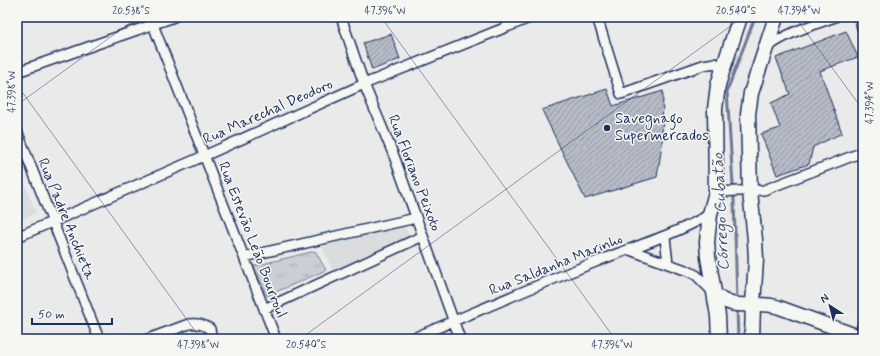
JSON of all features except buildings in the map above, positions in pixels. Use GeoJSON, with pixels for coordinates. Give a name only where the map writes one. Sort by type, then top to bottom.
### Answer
{"type":"FeatureCollection","features":[{"type":"Feature","properties":{"kind":"main road"},"geometry":{"type":"LineString","coordinates":[[719,339],[719,298],[708,257],[707,242],[710,214],[720,191],[715,109],[722,69],[740,17]]}},
{"type":"Feature","properties":{"kind":"main road"},"geometry":{"type":"LineString","coordinates":[[752,339],[748,305],[756,260],[755,240],[745,191],[748,114],[751,93],[776,17]]}},
{"type":"Feature","properties":{"kind":"main road"},"geometry":{"type":"LineString","coordinates":[[719,298],[731,304],[764,304],[778,307],[862,338]]}},
{"type":"Feature","properties":{"kind":"street"},"geometry":{"type":"LineString","coordinates":[[17,72],[151,21],[174,17]]}},
{"type":"Feature","properties":{"kind":"street","name":"Rua Floriano Peixoto"},"geometry":{"type":"LineString","coordinates":[[341,17],[364,84],[394,156],[460,339]]}},
{"type":"Feature","properties":{"kind":"street","name":"Rua Marechal Deodoro"},"geometry":{"type":"LineString","coordinates":[[17,237],[204,156],[364,84],[532,17]]}},
{"type":"Feature","properties":{"kind":"street"},"geometry":{"type":"LineString","coordinates":[[598,17],[621,94],[703,64],[715,63],[722,69]]}},
{"type":"Feature","properties":{"kind":"street"},"geometry":{"type":"LineString","coordinates":[[764,50],[790,33],[835,17]]}},
{"type":"Feature","properties":{"kind":"street"},"geometry":{"type":"LineString","coordinates":[[859,17],[863,30]]}},
{"type":"Feature","properties":{"kind":"street","name":"Rua Estevão Leão Bourroul"},"geometry":{"type":"LineString","coordinates":[[151,21],[276,339]]}},
{"type":"Feature","properties":{"kind":"street","name":"Rua Padre Anchieta"},"geometry":{"type":"LineString","coordinates":[[17,131],[99,339]]}},
{"type":"Feature","properties":{"kind":"street"},"geometry":{"type":"LineString","coordinates":[[720,191],[764,190],[863,152]]}},
{"type":"Feature","properties":{"kind":"street","name":"Rua Saldanha Marinho"},"geometry":{"type":"LineString","coordinates":[[411,339],[594,262],[665,237],[710,214]]}},
{"type":"Feature","properties":{"kind":"street"},"geometry":{"type":"LineString","coordinates":[[244,257],[416,218]]}},
{"type":"Feature","properties":{"kind":"street"},"geometry":{"type":"LineString","coordinates":[[264,309],[423,236]]}},
{"type":"Feature","properties":{"kind":"street"},"geometry":{"type":"LineString","coordinates":[[665,237],[668,264]]}},
{"type":"Feature","properties":{"kind":"street"},"geometry":{"type":"LineString","coordinates":[[630,250],[696,275],[719,298]]}},
{"type":"Feature","properties":{"kind":"street"},"geometry":{"type":"LineString","coordinates":[[148,339],[196,323],[204,324],[210,329],[212,339]]}},
{"type":"Feature","properties":{"kind":"street"},"geometry":{"type":"LineString","coordinates":[[862,338],[863,323]]}},
{"type":"Feature","properties":{"kind":"shaded area"},"geometry":{"type":"Polygon","coordinates":[[[17,165],[36,213],[17,221],[17,165]]]}},
{"type":"Feature","properties":{"kind":"shaded area"},"geometry":{"type":"Polygon","coordinates":[[[403,224],[409,236],[333,271],[322,247],[403,224]]]}},
{"type":"Feature","properties":{"kind":"green space"},"geometry":{"type":"Polygon","coordinates":[[[315,251],[326,270],[267,296],[254,266],[315,251]]]}},
{"type":"Feature","properties":{"kind":"waterway","name":"Córrego Cubatão"},"geometry":{"type":"LineString","coordinates":[[737,300],[734,200],[727,91],[755,17]]}},
{"type":"Feature","properties":{"kind":"waterway","name":"Córrego Cubatão"},"geometry":{"type":"LineString","coordinates":[[737,308],[738,339]]}},
{"type":"Feature","properties":{"kind":"place","name":"Savegnago Supermercados"},"geometry":{"type":"Point","coordinates":[607,128]}}]}
